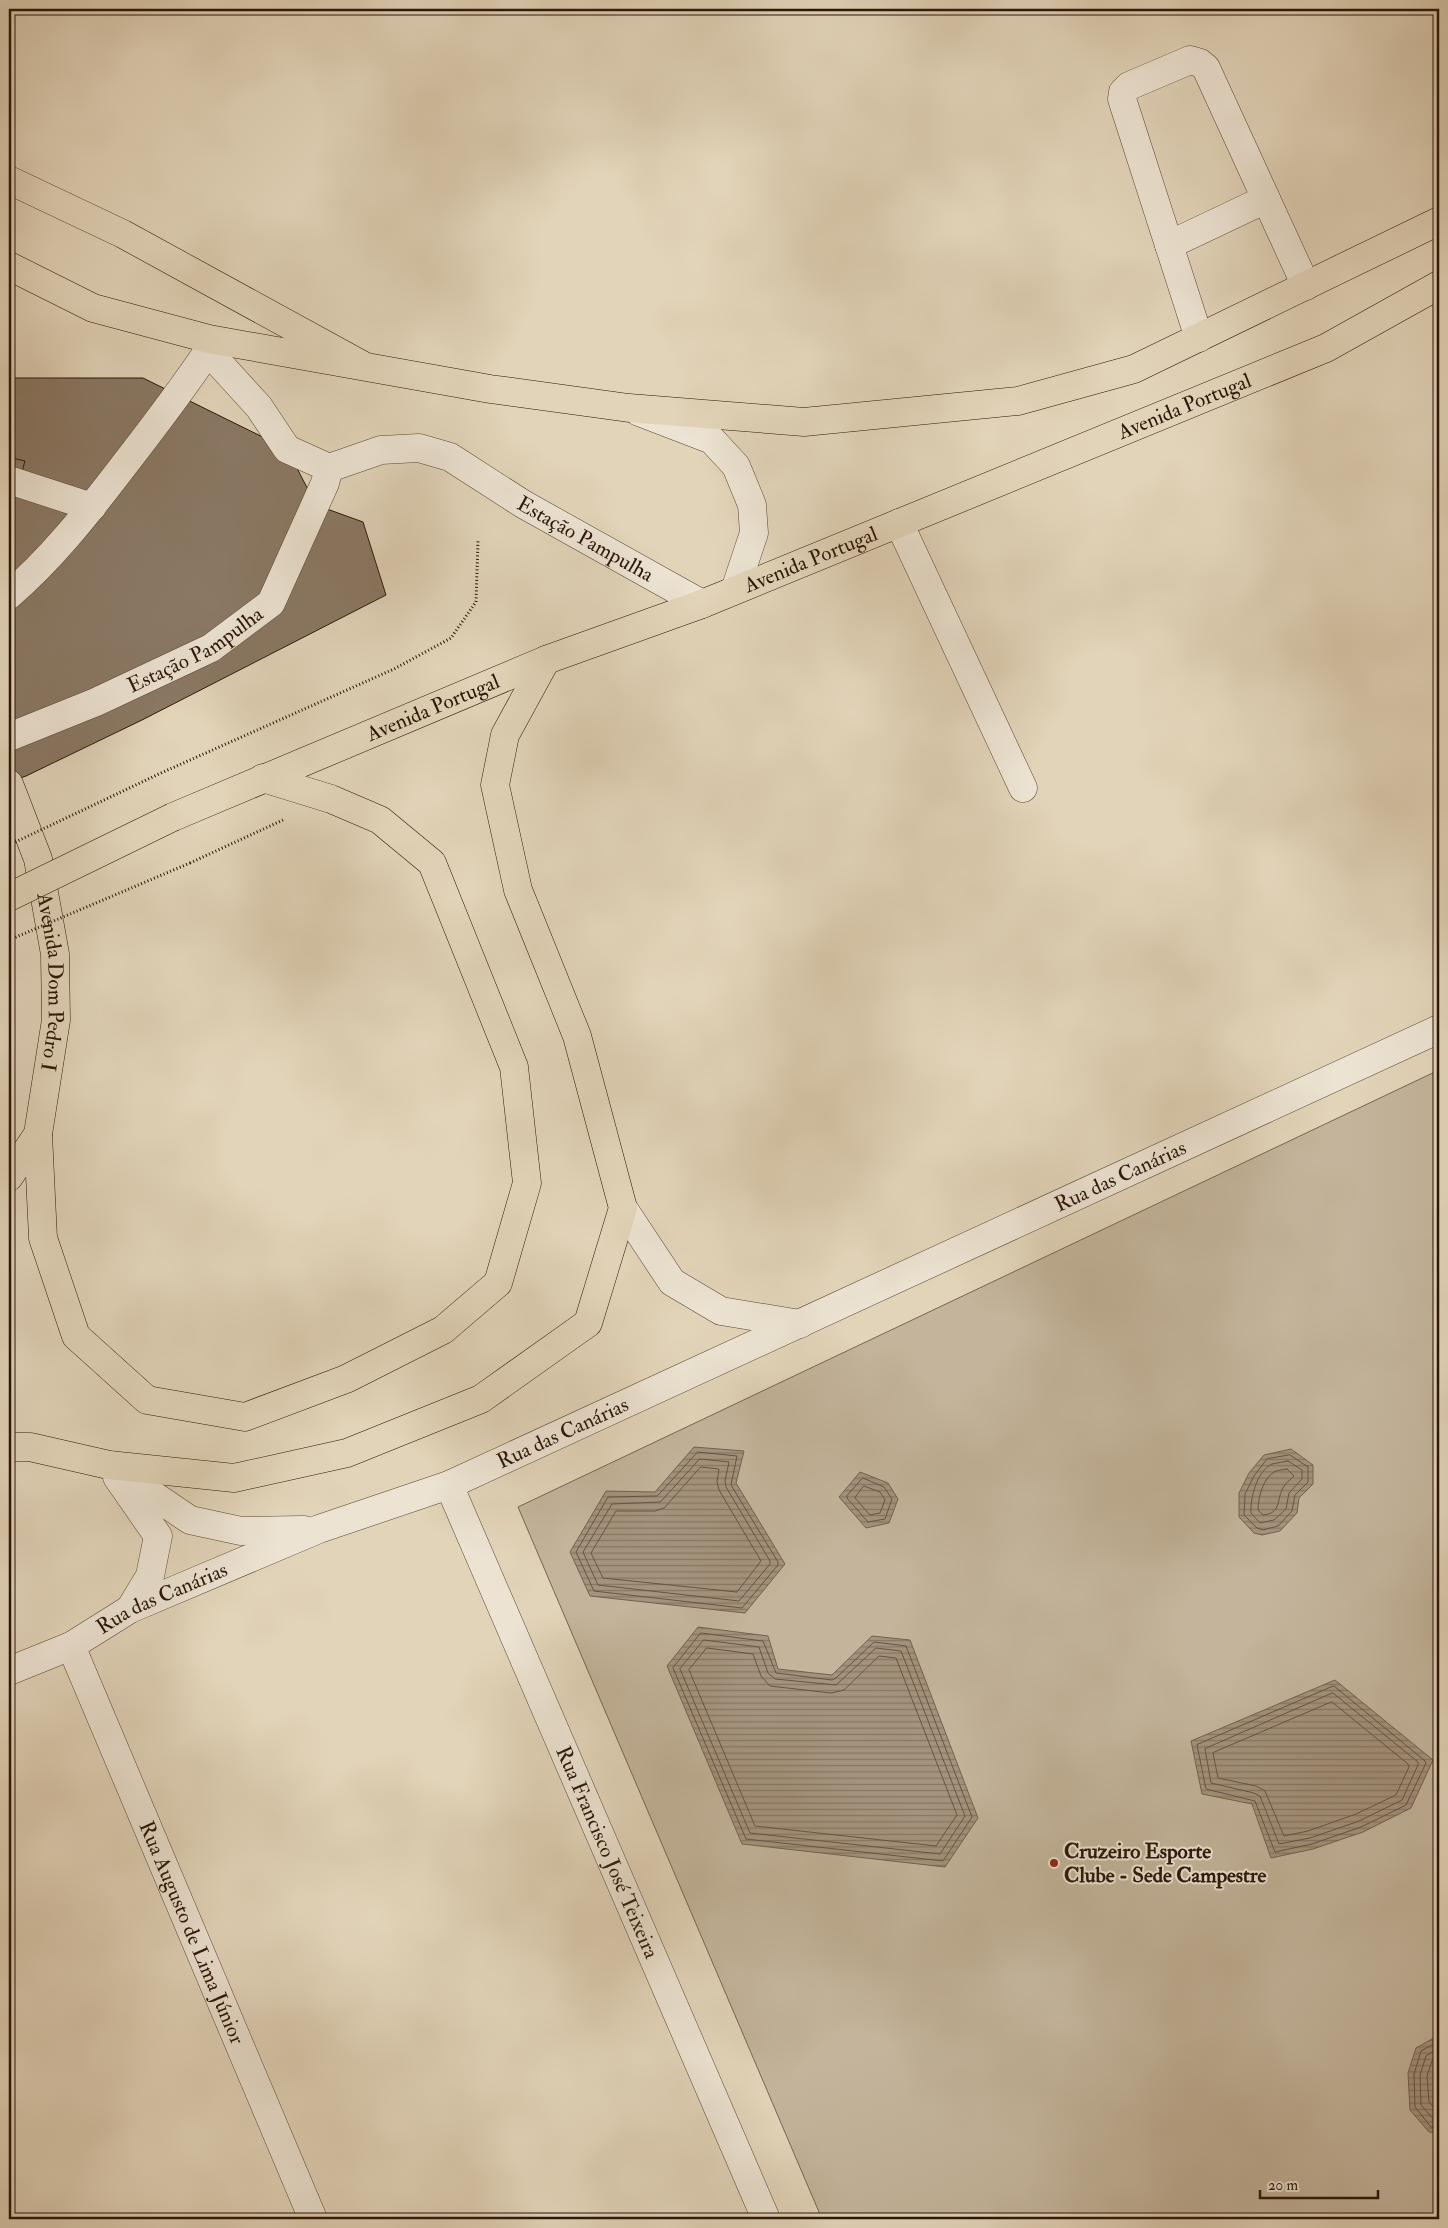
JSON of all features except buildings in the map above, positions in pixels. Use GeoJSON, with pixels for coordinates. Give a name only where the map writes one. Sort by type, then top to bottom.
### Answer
{"type":"FeatureCollection","features":[{"type":"Feature","properties":{"kind":"main road"},"geometry":{"type":"LineString","coordinates":[[9,180],[123,234],[364,366]]}},
{"type":"Feature","properties":{"kind":"main road"},"geometry":{"type":"LineString","coordinates":[[9,266],[92,307],[209,339],[490,389],[629,408],[804,422],[1018,401],[1134,369],[1439,221]]}},
{"type":"Feature","properties":{"kind":"main road","name":"Avenida Portugal"},"geometry":{"type":"LineString","coordinates":[[9,897],[173,817],[546,660],[702,604],[1326,348],[1439,285]]}},
{"type":"Feature","properties":{"kind":"main road"},"geometry":{"type":"LineString","coordinates":[[9,1447],[30,1447],[109,1465],[234,1478],[347,1453],[482,1399],[588,1323],[622,1208],[577,1036],[518,890],[495,785],[505,735],[546,660]]}},
{"type":"Feature","properties":{"kind":"main road"},"geometry":{"type":"LineString","coordinates":[[38,1134],[43,1238],[76,1336],[147,1400],[245,1416],[346,1379],[442,1330],[498,1282],[527,1183],[514,1067],[432,863],[380,820],[331,799],[263,778]]}},
{"type":"Feature","properties":{"kind":"main road","name":"Avenida Dom Pedro I"},"geometry":{"type":"LineString","coordinates":[[9,784],[38,859],[55,954],[56,1020],[38,1134],[9,1178]]}},
{"type":"Feature","properties":{"kind":"street"},"geometry":{"type":"LineString","coordinates":[[1199,338],[1122,99],[1123,92],[1129,86],[1190,60],[1200,63],[1206,68],[1306,286]]}},
{"type":"Feature","properties":{"kind":"street"},"geometry":{"type":"LineString","coordinates":[[1169,245],[1266,199]]}},
{"type":"Feature","properties":{"kind":"street"},"geometry":{"type":"LineString","coordinates":[[92,307],[208,351],[364,366]]}},
{"type":"Feature","properties":{"kind":"street"},"geometry":{"type":"LineString","coordinates":[[9,595],[20,572],[92,507],[180,394],[208,351]]}},
{"type":"Feature","properties":{"kind":"street"},"geometry":{"type":"LineString","coordinates":[[208,351],[258,407],[287,449],[327,475]]}},
{"type":"Feature","properties":{"kind":"street"},"geometry":{"type":"LineString","coordinates":[[629,408],[712,440],[736,466],[752,505],[754,533],[735,590]]}},
{"type":"Feature","properties":{"kind":"street","name":"Estação Pampulha"},"geometry":{"type":"LineString","coordinates":[[9,737],[96,702],[211,648],[270,603],[327,475],[381,450],[419,448],[450,457],[523,504],[702,604]]}},
{"type":"Feature","properties":{"kind":"street"},"geometry":{"type":"LineString","coordinates":[[9,480],[92,507]]}},
{"type":"Feature","properties":{"kind":"street"},"geometry":{"type":"LineString","coordinates":[[899,523],[1023,788]]}},
{"type":"Feature","properties":{"kind":"street","name":"Rua das Canárias"},"geometry":{"type":"LineString","coordinates":[[9,1671],[71,1646],[130,1609],[319,1529],[449,1485],[1439,1029]]}},
{"type":"Feature","properties":{"kind":"street"},"geometry":{"type":"LineString","coordinates":[[622,1208],[672,1282],[721,1311],[800,1324]]}},
{"type":"Feature","properties":{"kind":"street"},"geometry":{"type":"LineString","coordinates":[[109,1465],[158,1536],[150,1576],[130,1609]]}},
{"type":"Feature","properties":{"kind":"street","name":"Rua das Canárias"},"geometry":{"type":"LineString","coordinates":[[109,1465],[190,1520],[241,1531],[319,1529]]}},
{"type":"Feature","properties":{"kind":"street","name":"Rua Francisco José Teixeira"},"geometry":{"type":"LineString","coordinates":[[449,1485],[766,2219]]}},
{"type":"Feature","properties":{"kind":"street","name":"Rua Augusto de Lima Júnior"},"geometry":{"type":"LineString","coordinates":[[71,1646],[313,2219]]}},
{"type":"Feature","properties":{"kind":"path"},"geometry":{"type":"LineString","coordinates":[[9,845],[161,773],[394,669],[451,638],[476,602],[478,541]]}},
{"type":"Feature","properties":{"kind":"path"},"geometry":{"type":"LineString","coordinates":[[9,940],[190,863],[331,799]]}},
{"type":"Feature","properties":{"kind":"shaded area","name":"Cruzeiro Esporte Clube - Sede Campestre"},"geometry":{"type":"Polygon","coordinates":[[[1439,1070],[1439,2219],[822,2219],[518,1507],[1439,1070]]]}},
{"type":"Feature","properties":{"kind":"water"},"geometry":{"type":"Polygon","coordinates":[[[694,1447],[744,1451],[736,1483],[785,1564],[745,1613],[590,1596],[570,1552],[606,1491],[655,1492],[694,1447]]]}},
{"type":"Feature","properties":{"kind":"water"},"geometry":{"type":"Polygon","coordinates":[[[1291,1449],[1313,1465],[1313,1484],[1299,1498],[1297,1513],[1280,1531],[1262,1535],[1254,1533],[1239,1517],[1239,1493],[1249,1473],[1264,1455],[1291,1449]]]}},
{"type":"Feature","properties":{"kind":"water"},"geometry":{"type":"Polygon","coordinates":[[[860,1472],[888,1483],[898,1499],[889,1523],[866,1528],[839,1497],[860,1472]]]}},
{"type":"Feature","properties":{"kind":"water"},"geometry":{"type":"Polygon","coordinates":[[[698,1627],[768,1636],[778,1669],[832,1675],[872,1636],[910,1640],[978,1818],[945,1867],[742,1844],[667,1666],[698,1627]]]}},
{"type":"Feature","properties":{"kind":"water"},"geometry":{"type":"Polygon","coordinates":[[[1335,1680],[1433,1760],[1411,1808],[1363,1832],[1313,1849],[1271,1858],[1252,1804],[1202,1794],[1191,1741],[1335,1680]]]}},
{"type":"Feature","properties":{"kind":"water"},"geometry":{"type":"Polygon","coordinates":[[[1439,2035],[1439,2133],[1429,2132],[1410,2110],[1408,2073],[1416,2048],[1439,2035]]]}},
{"type":"Feature","properties":{"kind":"place","name":"Cruzeiro Esporte Clube - Sede Campestre"},"geometry":{"type":"Point","coordinates":[1054,1863]}}]}
